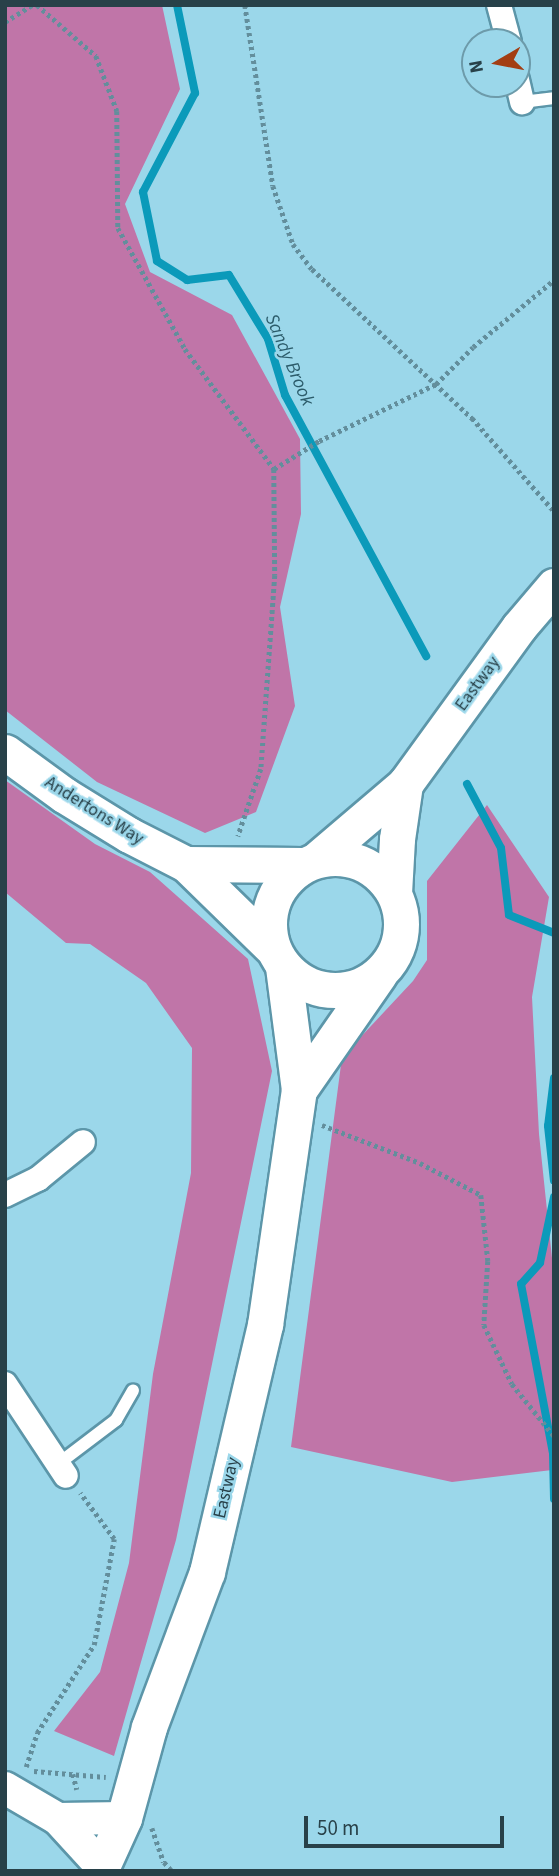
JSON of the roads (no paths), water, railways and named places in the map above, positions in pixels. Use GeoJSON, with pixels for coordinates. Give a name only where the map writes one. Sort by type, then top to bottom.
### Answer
{"type":"FeatureCollection","features":[{"type":"Feature","properties":{"kind":"main road","name":"Eastway"},"geometry":{"type":"LineString","coordinates":[[310,862],[405,783],[519,627],[554,586]]}},
{"type":"Feature","properties":{"kind":"main road","name":"Andertons Way"},"geometry":{"type":"LineString","coordinates":[[5,752],[64,795],[118,829],[186,864],[278,958]]}},
{"type":"Feature","properties":{"kind":"main road","name":"Eastway"},"geometry":{"type":"LineString","coordinates":[[394,893],[397,839],[405,783]]}},
{"type":"Feature","properties":{"kind":"main road"},"geometry":{"type":"LineString","coordinates":[[340,857],[362,862],[381,875],[394,893],[401,914],[401,936],[393,956],[380,974],[362,985],[330,990],[300,981],[278,958],[268,930],[269,911],[276,892],[288,876],[310,862],[340,857]]}},
{"type":"Feature","properties":{"kind":"main road","name":"Andertons Way"},"geometry":{"type":"LineString","coordinates":[[186,864],[310,862]]}},
{"type":"Feature","properties":{"kind":"main road","name":"Eastway"},"geometry":{"type":"LineString","coordinates":[[101,1869],[136,1817],[149,1727],[207,1572],[265,1325],[297,1102],[278,958]]}},
{"type":"Feature","properties":{"kind":"main road","name":"Eastway"},"geometry":{"type":"LineString","coordinates":[[297,1102],[380,974]]}},
{"type":"Feature","properties":{"kind":"street"},"geometry":{"type":"LineString","coordinates":[[499,5],[505,28]]}},
{"type":"Feature","properties":{"kind":"street"},"geometry":{"type":"LineString","coordinates":[[5,1195],[38,1179],[83,1142]]}},
{"type":"Feature","properties":{"kind":"street"},"geometry":{"type":"LineString","coordinates":[[5,1384],[62,1470]]}},
{"type":"Feature","properties":{"kind":"street"},"geometry":{"type":"LineString","coordinates":[[15,1776],[58,1819],[101,1869]]}},
{"type":"Feature","properties":{"kind":"street"},"geometry":{"type":"LineString","coordinates":[[58,1819],[136,1817]]}},
{"type":"Feature","properties":{"kind":"lane"},"geometry":{"type":"LineString","coordinates":[[531,93],[554,98]]}},
{"type":"Feature","properties":{"kind":"lane"},"geometry":{"type":"LineString","coordinates":[[62,1470],[116,1420],[134,1391]]}},
{"type":"Feature","properties":{"kind":"waterway","name":"Sandy Brook"},"geometry":{"type":"LineString","coordinates":[[177,5],[195,93],[143,192],[157,261],[187,280],[229,275],[268,339],[285,395],[426,656]]}},
{"type":"Feature","properties":{"kind":"waterway","name":"Sandy Brook"},"geometry":{"type":"LineString","coordinates":[[467,784],[501,848],[509,915],[554,933]]}},
{"type":"Feature","properties":{"kind":"waterway","name":"Sandy Brook"},"geometry":{"type":"LineString","coordinates":[[554,1078],[548,1126],[554,1181]]}},
{"type":"Feature","properties":{"kind":"waterway","name":"Sandy Brook"},"geometry":{"type":"LineString","coordinates":[[554,1197],[540,1263],[521,1284],[553,1454],[554,1499]]}}]}
